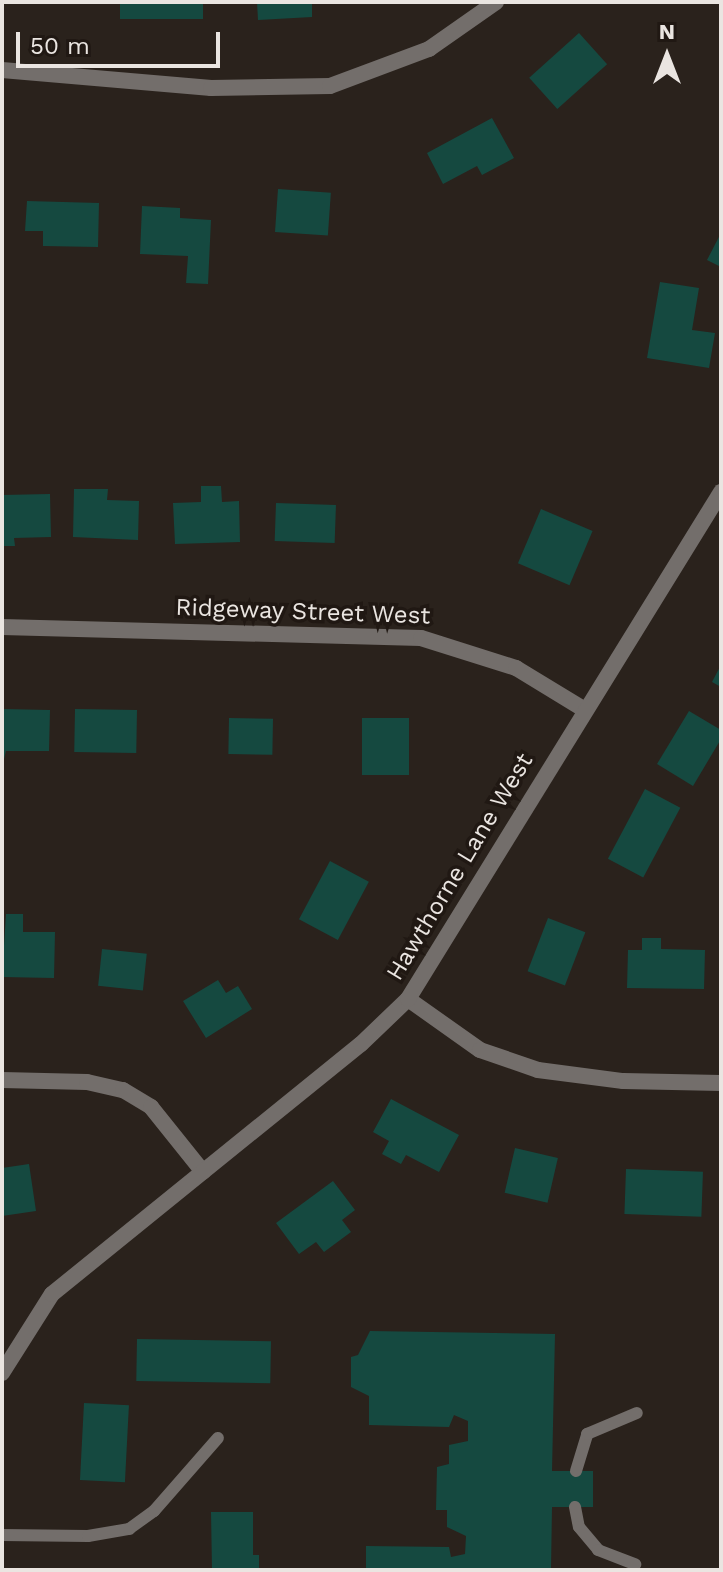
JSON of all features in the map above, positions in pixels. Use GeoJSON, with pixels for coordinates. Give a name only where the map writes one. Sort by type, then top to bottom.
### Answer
{"type":"FeatureCollection","features":[{"type":"Feature","properties":{"kind":"street"},"geometry":{"type":"LineString","coordinates":[[2,70],[211,88],[330,86],[409,60],[496,2]]}},
{"type":"Feature","properties":{"kind":"street","name":"Hawthorne Lane West"},"geometry":{"type":"LineString","coordinates":[[2,1373],[52,1294],[203,1172],[408,999],[721,492]]}},
{"type":"Feature","properties":{"kind":"street","name":"Ridgeway Street West"},"geometry":{"type":"LineString","coordinates":[[2,627],[421,638],[516,668],[585,710]]}},
{"type":"Feature","properties":{"kind":"street"},"geometry":{"type":"LineString","coordinates":[[408,999],[480,1050],[538,1070],[623,1081],[721,1083]]}},
{"type":"Feature","properties":{"kind":"street"},"geometry":{"type":"LineString","coordinates":[[2,1080],[87,1082],[123,1090],[151,1107],[203,1172]]}},
{"type":"Feature","properties":{"kind":"lane"},"geometry":{"type":"LineString","coordinates":[[576,1471],[587,1434],[637,1413]]}},
{"type":"Feature","properties":{"kind":"lane"},"geometry":{"type":"LineString","coordinates":[[2,1535],[88,1536],[129,1529],[154,1511],[218,1438]]}},
{"type":"Feature","properties":{"kind":"lane"},"geometry":{"type":"LineString","coordinates":[[575,1507],[579,1527],[598,1550],[635,1564]]}},
{"type":"Feature","properties":{"kind":"building"},"geometry":{"type":"Polygon","coordinates":[[[120,2],[203,2],[203,19],[120,19],[120,2]]]}},
{"type":"Feature","properties":{"kind":"building"},"geometry":{"type":"Polygon","coordinates":[[[257,2],[312,2],[312,17],[258,20],[257,2]]]}},
{"type":"Feature","properties":{"kind":"building"},"geometry":{"type":"Polygon","coordinates":[[[579,33],[607,64],[557,109],[529,78],[579,33]]]}},
{"type":"Feature","properties":{"kind":"building"},"geometry":{"type":"Polygon","coordinates":[[[492,118],[514,158],[482,175],[477,166],[443,184],[427,153],[492,118]]]}},
{"type":"Feature","properties":{"kind":"building"},"geometry":{"type":"Polygon","coordinates":[[[278,189],[331,193],[328,236],[275,232],[278,189]]]}},
{"type":"Feature","properties":{"kind":"building"},"geometry":{"type":"Polygon","coordinates":[[[27,201],[99,203],[98,247],[43,246],[43,231],[25,231],[27,201]]]}},
{"type":"Feature","properties":{"kind":"building"},"geometry":{"type":"Polygon","coordinates":[[[142,206],[180,208],[180,218],[211,220],[208,284],[186,283],[188,256],[140,254],[142,206]]]}},
{"type":"Feature","properties":{"kind":"building"},"geometry":{"type":"Polygon","coordinates":[[[721,233],[721,267],[707,260],[721,233]]]}},
{"type":"Feature","properties":{"kind":"building"},"geometry":{"type":"Polygon","coordinates":[[[660,282],[699,288],[692,330],[715,333],[709,368],[647,358],[660,282]]]}},
{"type":"Feature","properties":{"kind":"building"},"geometry":{"type":"Polygon","coordinates":[[[201,486],[221,486],[222,502],[239,501],[240,542],[175,544],[173,503],[201,502],[201,486]]]}},
{"type":"Feature","properties":{"kind":"building"},"geometry":{"type":"Polygon","coordinates":[[[74,489],[108,489],[107,500],[139,501],[138,540],[73,537],[74,489]]]}},
{"type":"Feature","properties":{"kind":"building"},"geometry":{"type":"Polygon","coordinates":[[[50,494],[51,537],[14,538],[15,546],[2,546],[2,495],[50,494]]]}},
{"type":"Feature","properties":{"kind":"building"},"geometry":{"type":"Polygon","coordinates":[[[276,503],[336,505],[335,543],[275,541],[276,503]]]}},
{"type":"Feature","properties":{"kind":"building"},"geometry":{"type":"Polygon","coordinates":[[[541,509],[593,531],[569,585],[518,563],[541,509]]]}},
{"type":"Feature","properties":{"kind":"building"},"geometry":{"type":"Polygon","coordinates":[[[721,665],[721,687],[712,682],[721,665]]]}},
{"type":"Feature","properties":{"kind":"building"},"geometry":{"type":"Polygon","coordinates":[[[2,709],[50,710],[49,751],[6,751],[2,767],[2,709]]]}},
{"type":"Feature","properties":{"kind":"building"},"geometry":{"type":"Polygon","coordinates":[[[75,709],[137,710],[136,753],[74,752],[75,709]]]}},
{"type":"Feature","properties":{"kind":"building"},"geometry":{"type":"Polygon","coordinates":[[[689,711],[721,730],[721,739],[693,786],[657,764],[689,711]]]}},
{"type":"Feature","properties":{"kind":"building"},"geometry":{"type":"Polygon","coordinates":[[[229,718],[273,719],[272,755],[228,754],[229,718]]]}},
{"type":"Feature","properties":{"kind":"building"},"geometry":{"type":"Polygon","coordinates":[[[362,718],[409,718],[409,775],[362,775],[362,718]]]}},
{"type":"Feature","properties":{"kind":"building"},"geometry":{"type":"Polygon","coordinates":[[[645,789],[680,808],[643,878],[608,859],[645,789]]]}},
{"type":"Feature","properties":{"kind":"building"},"geometry":{"type":"Polygon","coordinates":[[[330,861],[369,882],[338,940],[299,919],[330,861]]]}},
{"type":"Feature","properties":{"kind":"building"},"geometry":{"type":"Polygon","coordinates":[[[6,914],[23,914],[23,932],[55,932],[54,978],[2,977],[6,914]]]}},
{"type":"Feature","properties":{"kind":"building"},"geometry":{"type":"Polygon","coordinates":[[[548,918],[585,932],[565,986],[528,971],[548,918]]]}},
{"type":"Feature","properties":{"kind":"building"},"geometry":{"type":"Polygon","coordinates":[[[642,938],[661,938],[661,949],[705,950],[704,989],[627,988],[628,950],[642,950],[642,938]]]}},
{"type":"Feature","properties":{"kind":"building"},"geometry":{"type":"Polygon","coordinates":[[[102,949],[147,954],[143,991],[98,986],[102,949]]]}},
{"type":"Feature","properties":{"kind":"building"},"geometry":{"type":"Polygon","coordinates":[[[218,980],[226,993],[238,986],[252,1009],[206,1038],[183,1001],[218,980]]]}},
{"type":"Feature","properties":{"kind":"building"},"geometry":{"type":"Polygon","coordinates":[[[391,1099],[459,1135],[439,1172],[406,1155],[401,1164],[382,1154],[389,1141],[373,1132],[391,1099]]]}},
{"type":"Feature","properties":{"kind":"building"},"geometry":{"type":"Polygon","coordinates":[[[515,1148],[558,1158],[548,1203],[505,1193],[515,1148]]]}},
{"type":"Feature","properties":{"kind":"building"},"geometry":{"type":"Polygon","coordinates":[[[29,1164],[36,1211],[2,1216],[2,1168],[29,1164]]]}},
{"type":"Feature","properties":{"kind":"building"},"geometry":{"type":"Polygon","coordinates":[[[626,1169],[703,1172],[701,1217],[624,1214],[626,1169]]]}},
{"type":"Feature","properties":{"kind":"building"},"geometry":{"type":"Polygon","coordinates":[[[333,1181],[355,1210],[342,1220],[351,1232],[324,1252],[316,1242],[299,1254],[276,1223],[333,1181]]]}},
{"type":"Feature","properties":{"kind":"building"},"geometry":{"type":"Polygon","coordinates":[[[370,1331],[555,1334],[552,1471],[593,1471],[593,1507],[552,1507],[551,1570],[366,1570],[366,1546],[449,1547],[451,1557],[465,1554],[466,1536],[447,1527],[447,1510],[436,1510],[437,1467],[449,1464],[449,1445],[468,1441],[468,1421],[454,1415],[449,1427],[369,1425],[369,1396],[351,1387],[351,1357],[358,1355],[370,1331]]]}},
{"type":"Feature","properties":{"kind":"building"},"geometry":{"type":"Polygon","coordinates":[[[137,1339],[271,1341],[270,1383],[136,1381],[137,1339]]]}},
{"type":"Feature","properties":{"kind":"building"},"geometry":{"type":"Polygon","coordinates":[[[84,1403],[129,1405],[125,1482],[80,1480],[84,1403]]]}},
{"type":"Feature","properties":{"kind":"building"},"geometry":{"type":"Polygon","coordinates":[[[211,1512],[253,1512],[253,1555],[259,1555],[259,1570],[212,1570],[211,1512]]]}}]}
